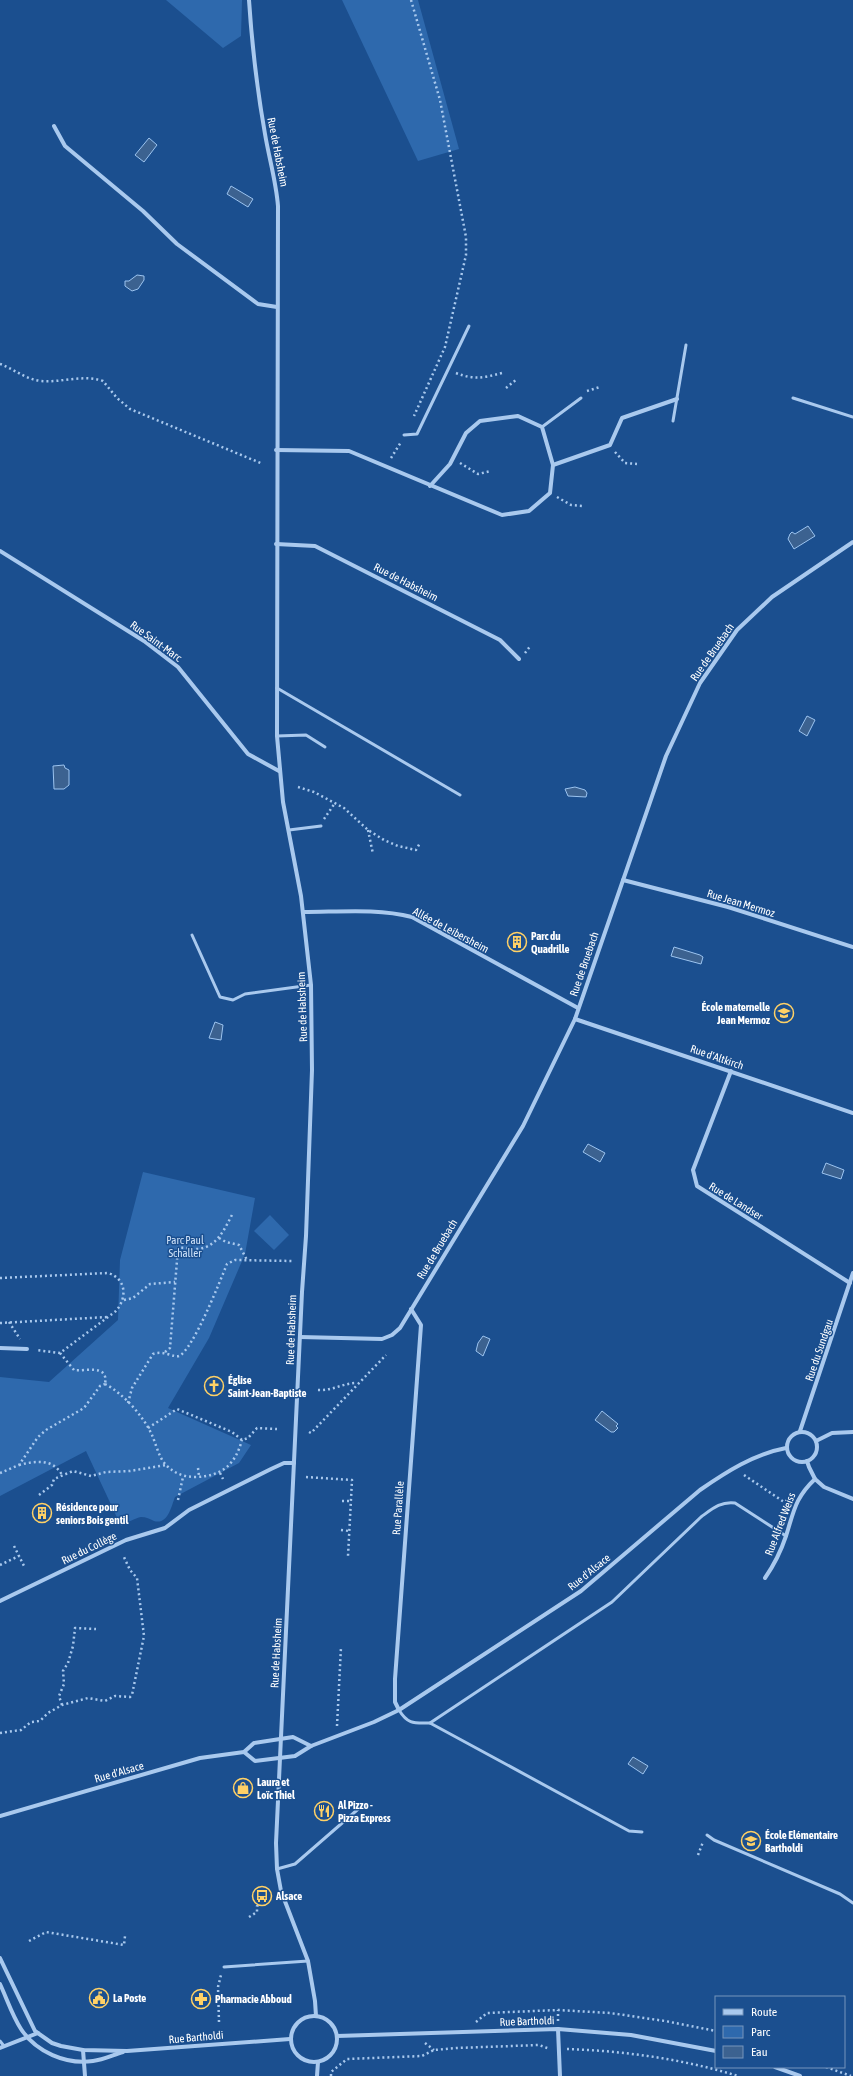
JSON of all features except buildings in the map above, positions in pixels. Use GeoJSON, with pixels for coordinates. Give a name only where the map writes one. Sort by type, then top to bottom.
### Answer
{"type":"FeatureCollection","features":[{"type":"Feature","properties":{"kind":"street","name":"Rue de Habsheim"},"geometry":{"type":"LineString","coordinates":[[250,0],[254,66],[265,135],[276,185],[278,206],[276,450],[277,736],[288,830],[303,912],[311,985],[312,1070],[306,1236],[276,1843],[277,1869],[282,1891],[308,1961],[316,2016]]}},
{"type":"Feature","properties":{"kind":"street"},"geometry":{"type":"LineString","coordinates":[[54,126],[65,146],[143,211],[177,244],[258,304],[277,307]]}},
{"type":"Feature","properties":{"kind":"street"},"geometry":{"type":"LineString","coordinates":[[553,465],[610,445],[622,418],[677,399]]}},
{"type":"Feature","properties":{"kind":"street"},"geometry":{"type":"LineString","coordinates":[[276,450],[349,451],[430,486],[502,515],[529,511],[550,493],[553,465],[542,427],[518,416],[480,421],[466,433],[452,459],[430,486]]}},
{"type":"Feature","properties":{"kind":"street","name":"Rue de Bruebach"},"geometry":{"type":"LineString","coordinates":[[300,1337],[382,1339],[392,1335],[400,1328],[523,1126],[575,1019],[666,756],[700,683],[737,630],[772,597],[853,542]]}},
{"type":"Feature","properties":{"kind":"street","name":"Rue de Habsheim"},"geometry":{"type":"LineString","coordinates":[[276,544],[315,546],[500,640],[519,659]]}},
{"type":"Feature","properties":{"kind":"street","name":"Rue Saint-Marc"},"geometry":{"type":"LineString","coordinates":[[0,551],[150,645],[178,667],[248,754],[280,771]]}},
{"type":"Feature","properties":{"kind":"street","name":"Rue Jean Mermoz"},"geometry":{"type":"LineString","coordinates":[[623,880],[728,907],[853,947]]}},
{"type":"Feature","properties":{"kind":"street","name":"Allée de Leibersheim"},"geometry":{"type":"LineString","coordinates":[[303,912],[377,911],[395,912],[412,917],[578,1008]]}},
{"type":"Feature","properties":{"kind":"street","name":"Rue d'Altkirch"},"geometry":{"type":"LineString","coordinates":[[575,1019],[853,1113]]}},
{"type":"Feature","properties":{"kind":"street","name":"Rue de Landser"},"geometry":{"type":"LineString","coordinates":[[732,1071],[693,1170],[697,1186],[850,1283]]}},
{"type":"Feature","properties":{"kind":"street","name":"Rue du Sundgau"},"geometry":{"type":"LineString","coordinates":[[800,1431],[853,1273]]}},
{"type":"Feature","properties":{"kind":"street","name":"Rue Parallèle"},"geometry":{"type":"LineString","coordinates":[[399,1710],[395,1702],[395,1679],[421,1325],[411,1309]]}},
{"type":"Feature","properties":{"kind":"street"},"geometry":{"type":"LineString","coordinates":[[0,1348],[27,1349]]}},
{"type":"Feature","properties":{"kind":"street"},"geometry":{"type":"LineString","coordinates":[[800,1431],[810,1434],[816,1441],[817,1450],[812,1459],[803,1462],[793,1460],[787,1453],[786,1448],[788,1438],[796,1432],[800,1431]]}},
{"type":"Feature","properties":{"kind":"street"},"geometry":{"type":"LineString","coordinates":[[816,1441],[832,1432],[853,1432]]}},
{"type":"Feature","properties":{"kind":"street","name":"Rue d'Alsace"},"geometry":{"type":"LineString","coordinates":[[244,1752],[255,1761],[296,1756],[311,1746],[374,1722],[399,1710],[581,1591],[700,1490],[754,1458],[786,1448]]}},
{"type":"Feature","properties":{"kind":"street"},"geometry":{"type":"LineString","coordinates":[[807,1461],[815,1479],[824,1487],[853,1499]]}},
{"type":"Feature","properties":{"kind":"street","name":"Rue du Collège"},"geometry":{"type":"LineString","coordinates":[[0,1601],[126,1540],[165,1528],[189,1510],[284,1463],[294,1463]]}},
{"type":"Feature","properties":{"kind":"street","name":"Rue Alfred Weiss"},"geometry":{"type":"LineString","coordinates":[[765,1578],[776,1560],[786,1536],[794,1505],[803,1490],[815,1479]]}},
{"type":"Feature","properties":{"kind":"street","name":"Rue d'Alsace"},"geometry":{"type":"LineString","coordinates":[[0,1816],[200,1758],[244,1752],[254,1743],[293,1737],[311,1746]]}},
{"type":"Feature","properties":{"kind":"street"},"geometry":{"type":"LineString","coordinates":[[0,1958],[30,2023],[38,2033],[2,2047]]}},
{"type":"Feature","properties":{"kind":"street"},"geometry":{"type":"LineString","coordinates":[[0,1984],[20,2028],[27,2038],[45,2052],[57,2057],[84,2062]]}},
{"type":"Feature","properties":{"kind":"street"},"geometry":{"type":"LineString","coordinates":[[316,2016],[330,2023],[337,2036],[334,2050],[324,2060],[318,2062],[310,2062],[296,2055],[292,2048],[290,2039],[295,2025],[301,2020],[316,2016]]}},
{"type":"Feature","properties":{"kind":"street"},"geometry":{"type":"LineString","coordinates":[[558,2029],[560,2076]]}},
{"type":"Feature","properties":{"kind":"street","name":"Rue Bartholdi"},"geometry":{"type":"LineString","coordinates":[[337,2036],[558,2029],[631,2035],[715,2051]]}},
{"type":"Feature","properties":{"kind":"street","name":"Rue Bartholdi"},"geometry":{"type":"LineString","coordinates":[[38,2033],[52,2043],[83,2050],[127,2051],[290,2039]]}},
{"type":"Feature","properties":{"kind":"street"},"geometry":{"type":"LineString","coordinates":[[83,2050],[85,2076]]}},
{"type":"Feature","properties":{"kind":"street","name":"Rue Bartholdi"},"geometry":{"type":"LineString","coordinates":[[84,2062],[94,2061],[127,2051]]}},
{"type":"Feature","properties":{"kind":"street"},"geometry":{"type":"LineString","coordinates":[[316,2076],[318,2062]]}},
{"type":"Feature","properties":{"kind":"street"},"geometry":{"type":"LineString","coordinates":[[778,2068],[800,2076]]}},
{"type":"Feature","properties":{"kind":"lane"},"geometry":{"type":"LineString","coordinates":[[404,435],[418,434],[469,326]]}},
{"type":"Feature","properties":{"kind":"lane"},"geometry":{"type":"LineString","coordinates":[[673,421],[686,345]]}},
{"type":"Feature","properties":{"kind":"lane"},"geometry":{"type":"LineString","coordinates":[[542,427],[581,398]]}},
{"type":"Feature","properties":{"kind":"lane"},"geometry":{"type":"LineString","coordinates":[[793,398],[853,417]]}},
{"type":"Feature","properties":{"kind":"lane"},"geometry":{"type":"LineString","coordinates":[[277,688],[460,795]]}},
{"type":"Feature","properties":{"kind":"lane"},"geometry":{"type":"LineString","coordinates":[[277,736],[306,735],[325,747]]}},
{"type":"Feature","properties":{"kind":"lane"},"geometry":{"type":"LineString","coordinates":[[288,830],[320,826]]}},
{"type":"Feature","properties":{"kind":"lane"},"geometry":{"type":"LineString","coordinates":[[192,935],[220,997],[233,1000],[245,994],[311,985]]}},
{"type":"Feature","properties":{"kind":"lane"},"geometry":{"type":"LineString","coordinates":[[430,1723],[612,1602],[701,1517],[717,1505],[726,1502],[735,1503],[786,1536]]}},
{"type":"Feature","properties":{"kind":"lane"},"geometry":{"type":"LineString","coordinates":[[399,1710],[404,1718],[414,1723],[430,1723],[629,1831],[642,1832]]}},
{"type":"Feature","properties":{"kind":"lane"},"geometry":{"type":"LineString","coordinates":[[277,1869],[295,1864],[364,1804]]}},
{"type":"Feature","properties":{"kind":"lane"},"geometry":{"type":"LineString","coordinates":[[707,1834],[714,1840],[840,1894],[853,1903]]}},
{"type":"Feature","properties":{"kind":"lane"},"geometry":{"type":"LineString","coordinates":[[224,1967],[308,1961]]}},
{"type":"Feature","properties":{"kind":"lane"},"geometry":{"type":"LineString","coordinates":[[0,2040],[2,2047]]}},
{"type":"Feature","properties":{"kind":"path"},"geometry":{"type":"LineString","coordinates":[[386,467],[404,435],[445,347],[466,255],[466,243],[440,100],[411,0]]}},
{"type":"Feature","properties":{"kind":"path"},"geometry":{"type":"LineString","coordinates":[[0,364],[28,379],[40,381],[88,378],[103,381],[117,398],[130,409],[264,464]]}},
{"type":"Feature","properties":{"kind":"path"},"geometry":{"type":"LineString","coordinates":[[448,369],[469,378],[482,378],[502,373]]}},
{"type":"Feature","properties":{"kind":"path"},"geometry":{"type":"LineString","coordinates":[[506,388],[517,378]]}},
{"type":"Feature","properties":{"kind":"path"},"geometry":{"type":"LineString","coordinates":[[586,392],[600,387]]}},
{"type":"Feature","properties":{"kind":"path"},"geometry":{"type":"LineString","coordinates":[[610,445],[625,463],[637,464]]}},
{"type":"Feature","properties":{"kind":"path"},"geometry":{"type":"LineString","coordinates":[[452,459],[478,474],[491,472]]}},
{"type":"Feature","properties":{"kind":"path"},"geometry":{"type":"LineString","coordinates":[[550,493],[570,505],[583,506]]}},
{"type":"Feature","properties":{"kind":"path"},"geometry":{"type":"LineString","coordinates":[[298,787],[335,803],[352,814],[368,830],[391,843],[416,850],[420,843]]}},
{"type":"Feature","properties":{"kind":"path"},"geometry":{"type":"LineString","coordinates":[[320,826],[335,803]]}},
{"type":"Feature","properties":{"kind":"path"},"geometry":{"type":"LineString","coordinates":[[368,830],[372,854]]}},
{"type":"Feature","properties":{"kind":"path"},"geometry":{"type":"LineString","coordinates":[[128,1403],[132,1388],[149,1357],[153,1354],[164,1352],[170,1348],[178,1248],[206,1247],[219,1238],[233,1213]]}},
{"type":"Feature","properties":{"kind":"path"},"geometry":{"type":"LineString","coordinates":[[219,1238],[226,1242],[239,1245],[247,1260]]}},
{"type":"Feature","properties":{"kind":"path"},"geometry":{"type":"LineString","coordinates":[[164,1352],[175,1356],[181,1355],[198,1332],[227,1264],[235,1260],[292,1261]]}},
{"type":"Feature","properties":{"kind":"path"},"geometry":{"type":"LineString","coordinates":[[0,1278],[108,1273],[115,1275],[121,1282],[124,1290],[124,1300],[116,1311],[60,1353],[27,1349],[10,1322]]}},
{"type":"Feature","properties":{"kind":"path"},"geometry":{"type":"LineString","coordinates":[[124,1300],[133,1298],[150,1284],[175,1282]]}},
{"type":"Feature","properties":{"kind":"path"},"geometry":{"type":"LineString","coordinates":[[0,1323],[109,1317]]}},
{"type":"Feature","properties":{"kind":"path"},"geometry":{"type":"LineString","coordinates":[[60,1353],[74,1370],[95,1369],[102,1372],[106,1380],[105,1384]]}},
{"type":"Feature","properties":{"kind":"path"},"geometry":{"type":"LineString","coordinates":[[309,1432],[311,1433],[386,1355]]}},
{"type":"Feature","properties":{"kind":"path"},"geometry":{"type":"LineString","coordinates":[[318,1390],[325,1390],[347,1383],[358,1383]]}},
{"type":"Feature","properties":{"kind":"path"},"geometry":{"type":"LineString","coordinates":[[105,1384],[136,1409],[148,1428],[166,1465],[184,1477],[220,1473],[239,1452],[242,1440]]}},
{"type":"Feature","properties":{"kind":"path"},"geometry":{"type":"LineString","coordinates":[[19,1464],[38,1438],[46,1430],[84,1408],[100,1386],[105,1384]]}},
{"type":"Feature","properties":{"kind":"path"},"geometry":{"type":"LineString","coordinates":[[148,1428],[180,1410],[232,1432],[242,1440]]}},
{"type":"Feature","properties":{"kind":"path"},"geometry":{"type":"LineString","coordinates":[[242,1440],[248,1438],[258,1428],[277,1430]]}},
{"type":"Feature","properties":{"kind":"path"},"geometry":{"type":"LineString","coordinates":[[0,1473],[19,1464],[41,1461],[56,1467],[62,1475]]}},
{"type":"Feature","properties":{"kind":"path"},"geometry":{"type":"LineString","coordinates":[[39,1495],[52,1485],[54,1480],[73,1471],[91,1476],[106,1472],[130,1471],[166,1465]]}},
{"type":"Feature","properties":{"kind":"path"},"geometry":{"type":"LineString","coordinates":[[198,1468],[198,1476]]}},
{"type":"Feature","properties":{"kind":"path"},"geometry":{"type":"LineString","coordinates":[[220,1473],[222,1479]]}},
{"type":"Feature","properties":{"kind":"path"},"geometry":{"type":"LineString","coordinates":[[744,1475],[784,1502]]}},
{"type":"Feature","properties":{"kind":"path"},"geometry":{"type":"LineString","coordinates":[[178,1500],[184,1477]]}},
{"type":"Feature","properties":{"kind":"path"},"geometry":{"type":"LineString","coordinates":[[306,1477],[352,1480],[348,1556]]}},
{"type":"Feature","properties":{"kind":"path"},"geometry":{"type":"LineString","coordinates":[[342,1501],[351,1501]]}},
{"type":"Feature","properties":{"kind":"path"},"geometry":{"type":"LineString","coordinates":[[341,1530],[350,1531]]}},
{"type":"Feature","properties":{"kind":"path"},"geometry":{"type":"LineString","coordinates":[[14,1546],[24,1566]]}},
{"type":"Feature","properties":{"kind":"path"},"geometry":{"type":"LineString","coordinates":[[0,1733],[20,1730],[31,1722],[40,1722],[48,1713],[62,1705],[88,1698],[105,1701],[115,1696],[130,1696],[132,1694],[144,1636],[137,1578],[130,1570],[123,1555]]}},
{"type":"Feature","properties":{"kind":"path"},"geometry":{"type":"LineString","coordinates":[[0,1565],[19,1556]]}},
{"type":"Feature","properties":{"kind":"path"},"geometry":{"type":"LineString","coordinates":[[62,1705],[59,1696],[64,1684],[63,1671],[68,1663],[75,1628],[96,1629]]}},
{"type":"Feature","properties":{"kind":"path"},"geometry":{"type":"LineString","coordinates":[[337,1726],[341,1647]]}},
{"type":"Feature","properties":{"kind":"path"},"geometry":{"type":"LineString","coordinates":[[698,1855],[703,1843]]}},
{"type":"Feature","properties":{"kind":"path"},"geometry":{"type":"LineString","coordinates":[[250,1917],[256,1912],[257,1906],[266,1901]]}},
{"type":"Feature","properties":{"kind":"path"},"geometry":{"type":"LineString","coordinates":[[29,1941],[46,1932],[124,1945],[125,1936]]}},
{"type":"Feature","properties":{"kind":"path"},"geometry":{"type":"LineString","coordinates":[[219,2022],[218,1987],[224,1967]]}},
{"type":"Feature","properties":{"kind":"path"},"geometry":{"type":"LineString","coordinates":[[558,2010],[558,2019]]}},
{"type":"Feature","properties":{"kind":"path"},"geometry":{"type":"LineString","coordinates":[[463,2032],[487,2013],[558,2010],[610,2013],[665,2021],[715,2031]]}},
{"type":"Feature","properties":{"kind":"path"},"geometry":{"type":"LineString","coordinates":[[331,2076],[331,2072],[347,2059],[422,2056],[434,2050],[456,2048],[539,2045],[549,2049]]}},
{"type":"Feature","properties":{"kind":"path"},"geometry":{"type":"LineString","coordinates":[[567,2049],[617,2052],[660,2058],[738,2076]]}},
{"type":"Feature","properties":{"kind":"path"},"geometry":{"type":"LineString","coordinates":[[829,2068],[851,2076]]}},
{"type":"Feature","properties":{"kind":"green space"},"geometry":{"type":"Polygon","coordinates":[[[166,0],[242,0],[241,36],[223,48],[166,0]]]}},
{"type":"Feature","properties":{"kind":"green space"},"geometry":{"type":"Polygon","coordinates":[[[342,0],[418,0],[459,149],[418,161],[342,0]]]}},
{"type":"Feature","properties":{"kind":"green space","name":"Parc Paul Schaller"},"geometry":{"type":"Polygon","coordinates":[[[143,1172],[255,1198],[245,1254],[209,1338],[168,1408],[251,1445],[239,1463],[175,1497],[166,1518],[163,1520],[159,1522],[141,1517],[121,1526],[86,1451],[0,1496],[0,1377],[49,1382],[118,1320],[120,1260],[143,1172]]]}},
{"type":"Feature","properties":{"kind":"green space"},"geometry":{"type":"Polygon","coordinates":[[[270,1215],[289,1235],[274,1250],[254,1231],[270,1215]]]}},
{"type":"Feature","properties":{"kind":"water"},"geometry":{"type":"Polygon","coordinates":[[[149,138],[157,145],[144,162],[135,155],[149,138]]]}},
{"type":"Feature","properties":{"kind":"water"},"geometry":{"type":"Polygon","coordinates":[[[231,186],[253,199],[248,207],[227,194],[231,186]]]}},
{"type":"Feature","properties":{"kind":"water"},"geometry":{"type":"Polygon","coordinates":[[[137,275],[144,276],[144,280],[138,289],[132,291],[125,286],[125,281],[129,281],[137,275]]]}},
{"type":"Feature","properties":{"kind":"water"},"geometry":{"type":"Polygon","coordinates":[[[808,526],[815,536],[794,549],[788,539],[790,534],[792,532],[795,534],[808,526]]]}},
{"type":"Feature","properties":{"kind":"water"},"geometry":{"type":"Polygon","coordinates":[[[807,716],[815,720],[807,736],[799,731],[807,716]]]}},
{"type":"Feature","properties":{"kind":"water"},"geometry":{"type":"Polygon","coordinates":[[[64,765],[65,768],[69,770],[69,785],[64,789],[54,789],[53,766],[64,765]]]}},
{"type":"Feature","properties":{"kind":"water"},"geometry":{"type":"Polygon","coordinates":[[[575,787],[585,790],[587,793],[586,797],[568,796],[565,789],[575,787]]]}},
{"type":"Feature","properties":{"kind":"water"},"geometry":{"type":"Polygon","coordinates":[[[674,947],[700,955],[703,957],[701,964],[671,956],[674,947]]]}},
{"type":"Feature","properties":{"kind":"water"},"geometry":{"type":"Polygon","coordinates":[[[215,1022],[223,1025],[221,1040],[209,1038],[215,1022]]]}},
{"type":"Feature","properties":{"kind":"water"},"geometry":{"type":"Polygon","coordinates":[[[588,1144],[605,1153],[600,1162],[583,1152],[588,1144]]]}},
{"type":"Feature","properties":{"kind":"water"},"geometry":{"type":"Polygon","coordinates":[[[826,1163],[844,1170],[841,1179],[822,1173],[826,1163]]]}},
{"type":"Feature","properties":{"kind":"water"},"geometry":{"type":"Polygon","coordinates":[[[483,1336],[490,1339],[483,1356],[476,1351],[478,1343],[483,1336]]]}},
{"type":"Feature","properties":{"kind":"water"},"geometry":{"type":"Polygon","coordinates":[[[602,1411],[618,1424],[616,1426],[618,1428],[614,1432],[611,1432],[595,1420],[602,1411]]]}},
{"type":"Feature","properties":{"kind":"water"},"geometry":{"type":"Polygon","coordinates":[[[633,1757],[648,1766],[643,1774],[628,1764],[633,1757]]]}},
{"type":"Feature","properties":{"kind":"place","name":"Parc du Quadrille"},"geometry":{"type":"Point","coordinates":[517,942]}},
{"type":"Feature","properties":{"kind":"place","name":"École maternelle Jean Mermoz"},"geometry":{"type":"Point","coordinates":[784,1013]}},
{"type":"Feature","properties":{"kind":"place","name":"Église Saint-Jean-Baptiste"},"geometry":{"type":"Point","coordinates":[214,1386]}},
{"type":"Feature","properties":{"kind":"place","name":"Résidence pour seniors Bois gentil"},"geometry":{"type":"Point","coordinates":[42,1513]}},
{"type":"Feature","properties":{"kind":"place","name":"Laura et Loïc Thiel"},"geometry":{"type":"Point","coordinates":[243,1788]}},
{"type":"Feature","properties":{"kind":"place","name":"Al Pizzo - Pizza Express"},"geometry":{"type":"Point","coordinates":[324,1811]}},
{"type":"Feature","properties":{"kind":"place","name":"École Elémentaire Bartholdi"},"geometry":{"type":"Point","coordinates":[751,1841]}},
{"type":"Feature","properties":{"kind":"place","name":"Alsace"},"geometry":{"type":"Point","coordinates":[262,1896]}},
{"type":"Feature","properties":{"kind":"place","name":"La Poste"},"geometry":{"type":"Point","coordinates":[99,1998]}},
{"type":"Feature","properties":{"kind":"place","name":"Pharmacie Abboud"},"geometry":{"type":"Point","coordinates":[201,1999]}}]}
